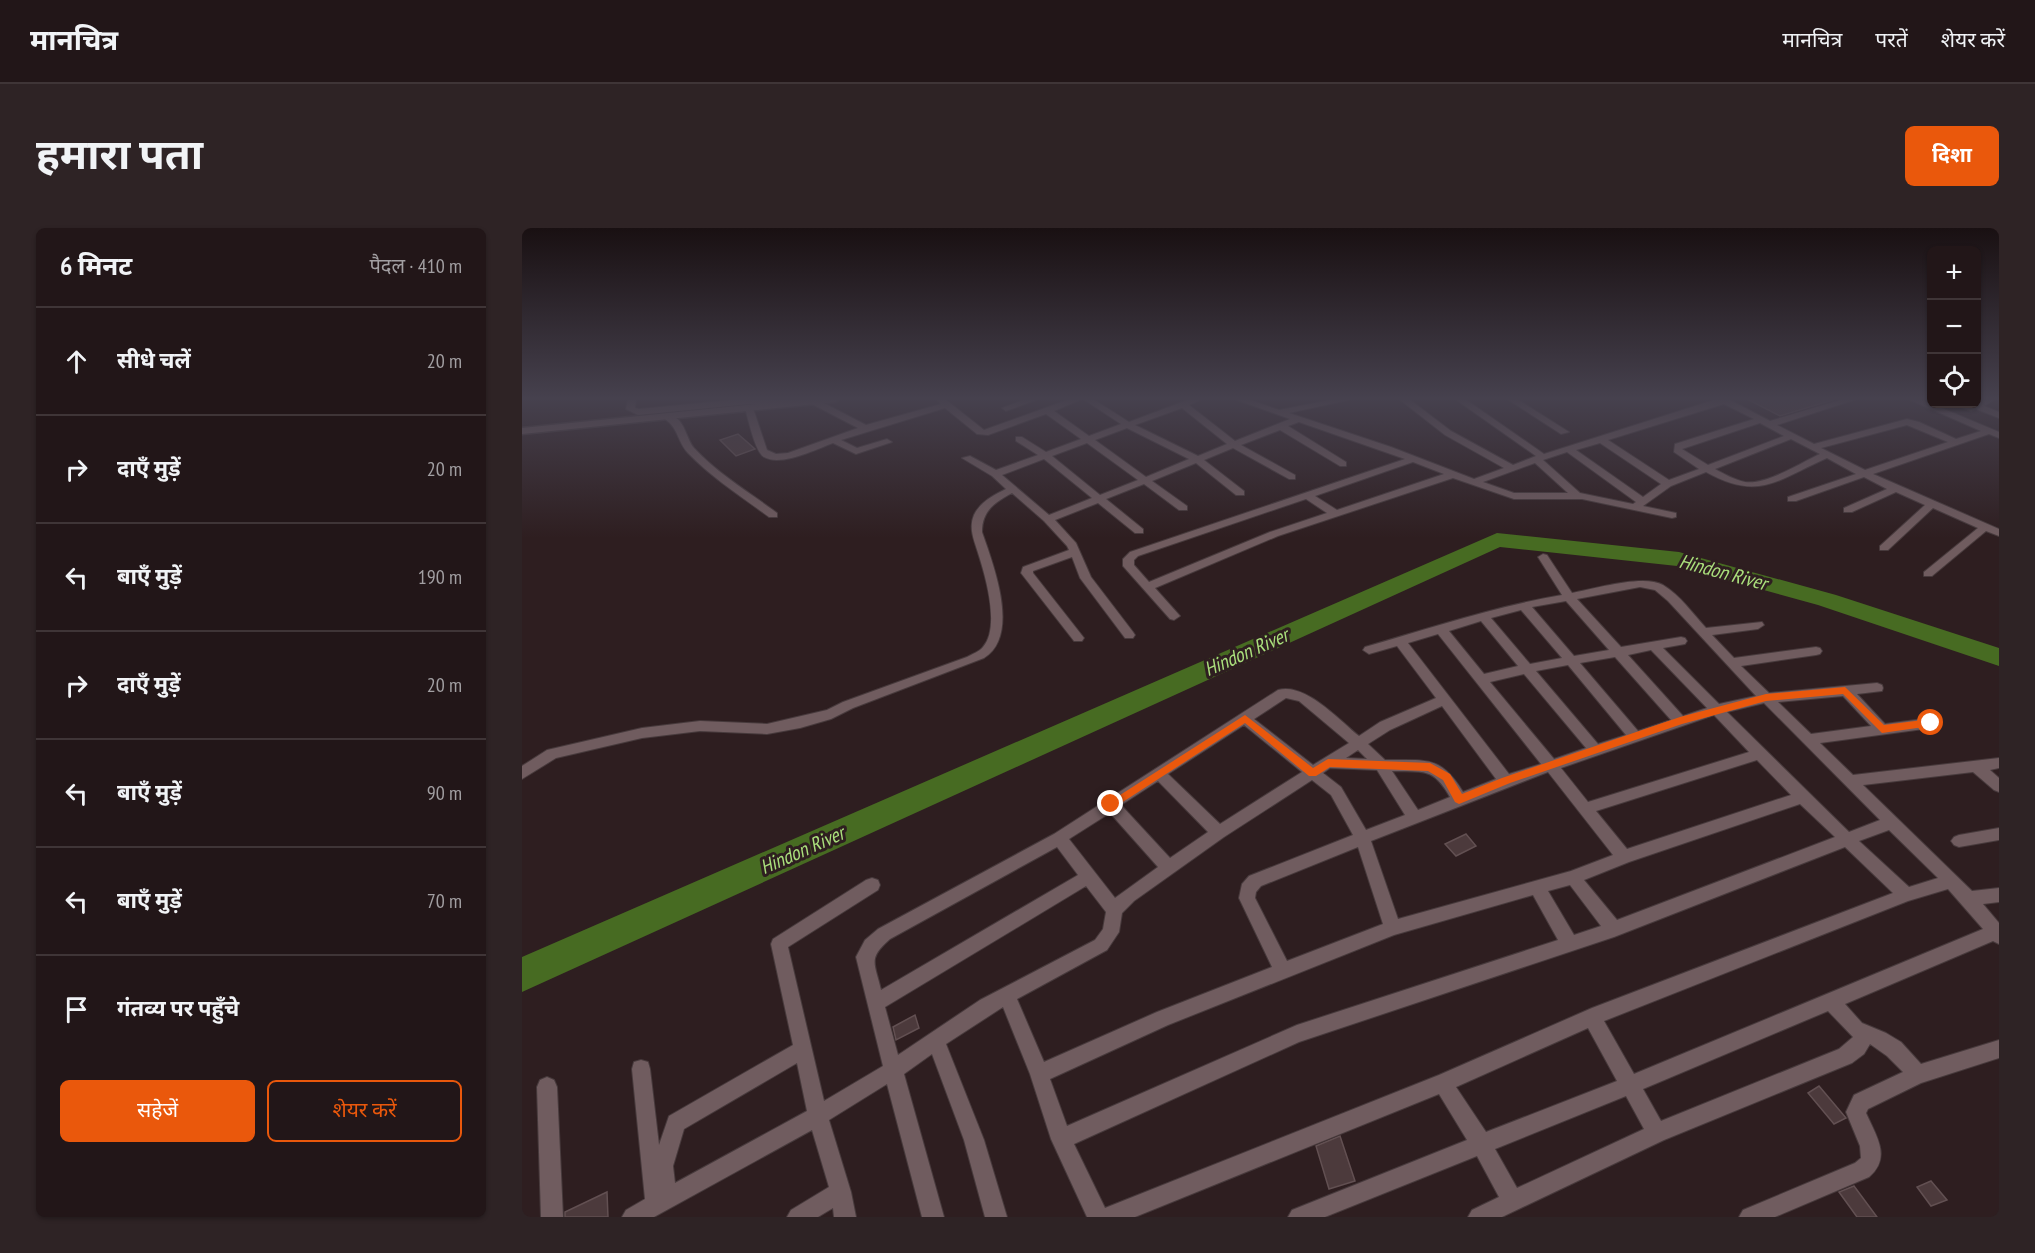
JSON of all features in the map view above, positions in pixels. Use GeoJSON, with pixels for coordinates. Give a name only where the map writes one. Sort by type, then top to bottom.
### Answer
{"type":"FeatureCollection","features":[{"type":"Feature","properties":{"kind":"street"},"geometry":{"type":"LineString","coordinates":[[687,445],[710,469],[773,515]]}},
{"type":"Feature","properties":{"kind":"street"},"geometry":{"type":"LineString","coordinates":[[762,445],[766,455],[776,457],[789,456],[817,445]]}},
{"type":"Feature","properties":{"kind":"street"},"geometry":{"type":"LineString","coordinates":[[845,445],[856,451],[876,445]]}},
{"type":"Feature","properties":{"kind":"street"},"geometry":{"type":"LineString","coordinates":[[1029,445],[1046,456],[1139,531]]}},
{"type":"Feature","properties":{"kind":"street"},"geometry":{"type":"LineString","coordinates":[[995,474],[1073,445]]}},
{"type":"Feature","properties":{"kind":"street"},"geometry":{"type":"LineString","coordinates":[[1096,445],[1183,508]]}},
{"type":"Feature","properties":{"kind":"street"},"geometry":{"type":"LineString","coordinates":[[1169,445],[1196,459],[1240,493]]}},
{"type":"Feature","properties":{"kind":"street"},"geometry":{"type":"LineString","coordinates":[[1048,519],[1234,445]]}},
{"type":"Feature","properties":{"kind":"street"},"geometry":{"type":"LineString","coordinates":[[1234,445],[1292,477]]}},
{"type":"Feature","properties":{"kind":"street"},"geometry":{"type":"LineString","coordinates":[[1312,445],[1343,464]]}},
{"type":"Feature","properties":{"kind":"street"},"geometry":{"type":"LineString","coordinates":[[1374,445],[1514,495],[1576,495],[1638,504],[1672,515]]}},
{"type":"Feature","properties":{"kind":"street"},"geometry":{"type":"LineString","coordinates":[[1470,445],[1512,468]]}},
{"type":"Feature","properties":{"kind":"street"},"geometry":{"type":"LineString","coordinates":[[1522,445],[1539,458],[1576,495]]}},
{"type":"Feature","properties":{"kind":"street"},"geometry":{"type":"LineString","coordinates":[[1474,482],[1539,458],[1586,445]]}},
{"type":"Feature","properties":{"kind":"street"},"geometry":{"type":"LineString","coordinates":[[1610,445],[1668,484]]}},
{"type":"Feature","properties":{"kind":"street"},"geometry":{"type":"LineString","coordinates":[[1687,445],[1677,448],[1737,483],[1753,485],[1827,455]]}},
{"type":"Feature","properties":{"kind":"street"},"geometry":{"type":"LineString","coordinates":[[1638,504],[1668,484],[1769,445]]}},
{"type":"Feature","properties":{"kind":"street"},"geometry":{"type":"LineString","coordinates":[[1809,445],[1895,489],[1999,533]]}},
{"type":"Feature","properties":{"kind":"street"},"geometry":{"type":"LineString","coordinates":[[1813,447],[1820,445]]}},
{"type":"Feature","properties":{"kind":"street"},"geometry":{"type":"LineString","coordinates":[[1792,498],[1866,475],[1946,445]]}},
{"type":"Feature","properties":{"kind":"street"},"geometry":{"type":"LineString","coordinates":[[1570,450],[1638,504]]}},
{"type":"Feature","properties":{"kind":"street"},"geometry":{"type":"LineString","coordinates":[[967,458],[995,474],[1048,519],[1072,544],[1081,569],[1129,635]]}},
{"type":"Feature","properties":{"kind":"street"},"geometry":{"type":"LineString","coordinates":[[1174,616],[1129,566],[1128,559],[1306,494],[1413,459]]}},
{"type":"Feature","properties":{"kind":"street"},"geometry":{"type":"LineString","coordinates":[[1147,587],[1249,544],[1454,474]]}},
{"type":"Feature","properties":{"kind":"street"},"geometry":{"type":"LineString","coordinates":[[522,773],[552,754],[642,733],[700,726],[767,729],[800,723],[831,714],[848,705],[971,660],[988,649],[998,625],[998,616],[977,532],[976,519],[980,512],[996,498],[1013,489]]}},
{"type":"Feature","properties":{"kind":"street"},"geometry":{"type":"LineString","coordinates":[[1848,510],[1895,489]]}},
{"type":"Feature","properties":{"kind":"street"},"geometry":{"type":"LineString","coordinates":[[1306,494],[1336,514]]}},
{"type":"Feature","properties":{"kind":"street"},"geometry":{"type":"LineString","coordinates":[[1884,548],[1931,505]]}},
{"type":"Feature","properties":{"kind":"street"},"geometry":{"type":"LineString","coordinates":[[1928,574],[1985,527]]}},
{"type":"Feature","properties":{"kind":"street"},"geometry":{"type":"LineString","coordinates":[[1075,552],[1035,564],[1028,569],[1027,573],[1078,638]]}},
{"type":"Feature","properties":{"kind":"street"},"geometry":{"type":"LineString","coordinates":[[1543,557],[1569,597],[1680,721]]}},
{"type":"Feature","properties":{"kind":"street"},"geometry":{"type":"LineString","coordinates":[[1299,1217],[1630,1085],[1997,934],[1969,899],[1731,663],[1672,598],[1652,585],[1640,584],[1524,605],[1369,650]]}},
{"type":"Feature","properties":{"kind":"street"},"geometry":{"type":"LineString","coordinates":[[1524,605],[1636,738]]}},
{"type":"Feature","properties":{"kind":"street"},"geometry":{"type":"LineString","coordinates":[[1483,616],[1529,668],[1595,750]]}},
{"type":"Feature","properties":{"kind":"street"},"geometry":{"type":"LineString","coordinates":[[1704,632],[1758,625]]}},
{"type":"Feature","properties":{"kind":"street"},"geometry":{"type":"LineString","coordinates":[[1440,628],[1624,857]]}},
{"type":"Feature","properties":{"kind":"street"},"geometry":{"type":"LineString","coordinates":[[1399,640],[1506,781]]}},
{"type":"Feature","properties":{"kind":"street"},"geometry":{"type":"LineString","coordinates":[[1480,680],[1529,668],[1681,641]]}},
{"type":"Feature","properties":{"kind":"street"},"geometry":{"type":"LineString","coordinates":[[1655,647],[1802,798],[1906,895]]}},
{"type":"Feature","properties":{"kind":"street"},"geometry":{"type":"LineString","coordinates":[[1731,663],[1816,651]]}},
{"type":"Feature","properties":{"kind":"street"},"geometry":{"type":"LineString","coordinates":[[1282,970],[1247,898],[1248,889],[1255,880],[1549,765],[1715,710],[1766,698],[1877,688]]}},
{"type":"Feature","properties":{"kind":"street"},"geometry":{"type":"LineString","coordinates":[[1845,691],[1882,729]]}},
{"type":"Feature","properties":{"kind":"street"},"geometry":{"type":"LineString","coordinates":[[933,1217],[875,1003],[865,957],[871,945],[884,934],[1059,838],[1245,718],[1273,697],[1283,693],[1293,693],[1304,698],[1360,744],[1381,765],[1414,816]]}},
{"type":"Feature","properties":{"kind":"street"},"geometry":{"type":"LineString","coordinates":[[633,1217],[818,1116],[1007,995],[1101,945],[1111,932],[1114,910],[1120,902],[1219,833],[1385,726],[1444,700]]}},
{"type":"Feature","properties":{"kind":"street"},"geometry":{"type":"LineString","coordinates":[[1245,718],[1336,791],[1362,837],[1394,928]]}},
{"type":"Feature","properties":{"kind":"street"},"geometry":{"type":"LineString","coordinates":[[1808,739],[1931,723]]}},
{"type":"Feature","properties":{"kind":"street"},"geometry":{"type":"LineString","coordinates":[[1585,809],[1758,754]]}},
{"type":"Feature","properties":{"kind":"street"},"geometry":{"type":"LineString","coordinates":[[1328,763],[1430,767],[1446,777],[1459,799]]}},
{"type":"Feature","properties":{"kind":"street"},"geometry":{"type":"LineString","coordinates":[[1851,781],[1999,763]]}},
{"type":"Feature","properties":{"kind":"street"},"geometry":{"type":"LineString","coordinates":[[1976,766],[1999,786]]}},
{"type":"Feature","properties":{"kind":"street"},"geometry":{"type":"LineString","coordinates":[[1158,773],[1219,833]]}},
{"type":"Feature","properties":{"kind":"street"},"geometry":{"type":"LineString","coordinates":[[1039,1074],[1163,1018],[1394,928],[1573,877],[1624,857],[1802,798]]}},
{"type":"Feature","properties":{"kind":"street"},"geometry":{"type":"LineString","coordinates":[[1111,804],[1169,868]]}},
{"type":"Feature","properties":{"kind":"street"},"geometry":{"type":"LineString","coordinates":[[1061,1139],[1297,1035],[1614,929],[1892,822]]}},
{"type":"Feature","properties":{"kind":"street"},"geometry":{"type":"LineString","coordinates":[[1959,841],[1999,834]]}},
{"type":"Feature","properties":{"kind":"street"},"geometry":{"type":"LineString","coordinates":[[1059,838],[1114,910]]}},
{"type":"Feature","properties":{"kind":"street"},"geometry":{"type":"LineString","coordinates":[[875,1003],[1089,877]]}},
{"type":"Feature","properties":{"kind":"street"},"geometry":{"type":"LineString","coordinates":[[1573,877],[1614,929]]}},
{"type":"Feature","properties":{"kind":"street"},"geometry":{"type":"LineString","coordinates":[[1109,1217],[1443,1083],[1592,1017],[1906,895],[1951,881]]}},
{"type":"Feature","properties":{"kind":"street"},"geometry":{"type":"LineString","coordinates":[[845,1217],[841,1192],[818,1116],[779,944],[872,885]]}},
{"type":"Feature","properties":{"kind":"street"},"geometry":{"type":"LineString","coordinates":[[1537,888],[1570,944]]}},
{"type":"Feature","properties":{"kind":"street"},"geometry":{"type":"LineString","coordinates":[[1969,899],[1999,895]]}},
{"type":"Feature","properties":{"kind":"street"},"geometry":{"type":"LineString","coordinates":[[1007,995],[1039,1074],[1061,1139],[1098,1217]]}},
{"type":"Feature","properties":{"kind":"street"},"geometry":{"type":"LineString","coordinates":[[1831,1001],[1848,1022],[1894,1049],[1918,1074]]}},
{"type":"Feature","properties":{"kind":"street"},"geometry":{"type":"LineString","coordinates":[[1592,1017],[1658,1133]]}},
{"type":"Feature","properties":{"kind":"street"},"geometry":{"type":"LineString","coordinates":[[1479,1217],[1658,1133],[1845,1056],[1857,1047],[1866,1033]]}},
{"type":"Feature","properties":{"kind":"street"},"geometry":{"type":"LineString","coordinates":[[936,1041],[974,1140],[996,1217]]}},
{"type":"Feature","properties":{"kind":"street"},"geometry":{"type":"LineString","coordinates":[[662,1201],[663,1166],[676,1123],[803,1049]]}},
{"type":"Feature","properties":{"kind":"street"},"geometry":{"type":"LineString","coordinates":[[1750,1217],[1862,1170],[1871,1162],[1870,1146],[1856,1112],[1861,1102],[1918,1074],[1999,1049]]}},
{"type":"Feature","properties":{"kind":"street"},"geometry":{"type":"LineString","coordinates":[[641,1069],[662,1201]]}},
{"type":"Feature","properties":{"kind":"street"},"geometry":{"type":"LineString","coordinates":[[1443,1083],[1512,1201]]}},
{"type":"Feature","properties":{"kind":"street"},"geometry":{"type":"LineString","coordinates":[[547,1087],[552,1217]]}},
{"type":"Feature","properties":{"kind":"street"},"geometry":{"type":"LineString","coordinates":[[798,1217],[841,1192]]}},
{"type":"Feature","properties":{"kind":"building"},"geometry":{"type":"Polygon","coordinates":[[[725,445],[751,445],[755,449],[736,456],[725,445]]]}},
{"type":"Feature","properties":{"kind":"building"},"geometry":{"type":"Polygon","coordinates":[[[1466,834],[1476,846],[1456,856],[1445,844],[1466,834]]]}},
{"type":"Feature","properties":{"kind":"building"},"geometry":{"type":"Polygon","coordinates":[[[915,1015],[919,1028],[896,1040],[893,1027],[915,1015]]]}},
{"type":"Feature","properties":{"kind":"building"},"geometry":{"type":"Polygon","coordinates":[[[1819,1086],[1846,1118],[1834,1124],[1808,1093],[1819,1086]]]}},
{"type":"Feature","properties":{"kind":"building"},"geometry":{"type":"Polygon","coordinates":[[[1340,1136],[1355,1181],[1329,1189],[1316,1146],[1340,1136]]]}},
{"type":"Feature","properties":{"kind":"building"},"geometry":{"type":"Polygon","coordinates":[[[1931,1181],[1947,1200],[1931,1206],[1917,1187],[1931,1181]]]}},
{"type":"Feature","properties":{"kind":"building"},"geometry":{"type":"Polygon","coordinates":[[[1854,1186],[1877,1217],[1857,1217],[1839,1192],[1854,1186]]]}},
{"type":"Feature","properties":{"kind":"building"},"geometry":{"type":"Polygon","coordinates":[[[607,1192],[608,1217],[565,1217],[565,1212],[607,1192]]]}},
{"type":"Feature","properties":{"kind":"waterway","name":"Hindon River"},"geometry":{"type":"LineString","coordinates":[[522,975],[1497,540],[1679,559],[1827,600],[1999,657]]}},
{"type":"Feature","properties":{"kind":"route"},"geometry":{"type":"LineString","coordinates":[[1111,804],[1245,718],[1312,773],[1328,763],[1430,767],[1446,777],[1459,799],[1549,765],[1636,738],[1680,721],[1766,698],[1845,691],[1882,729],[1931,723]]}}]}
